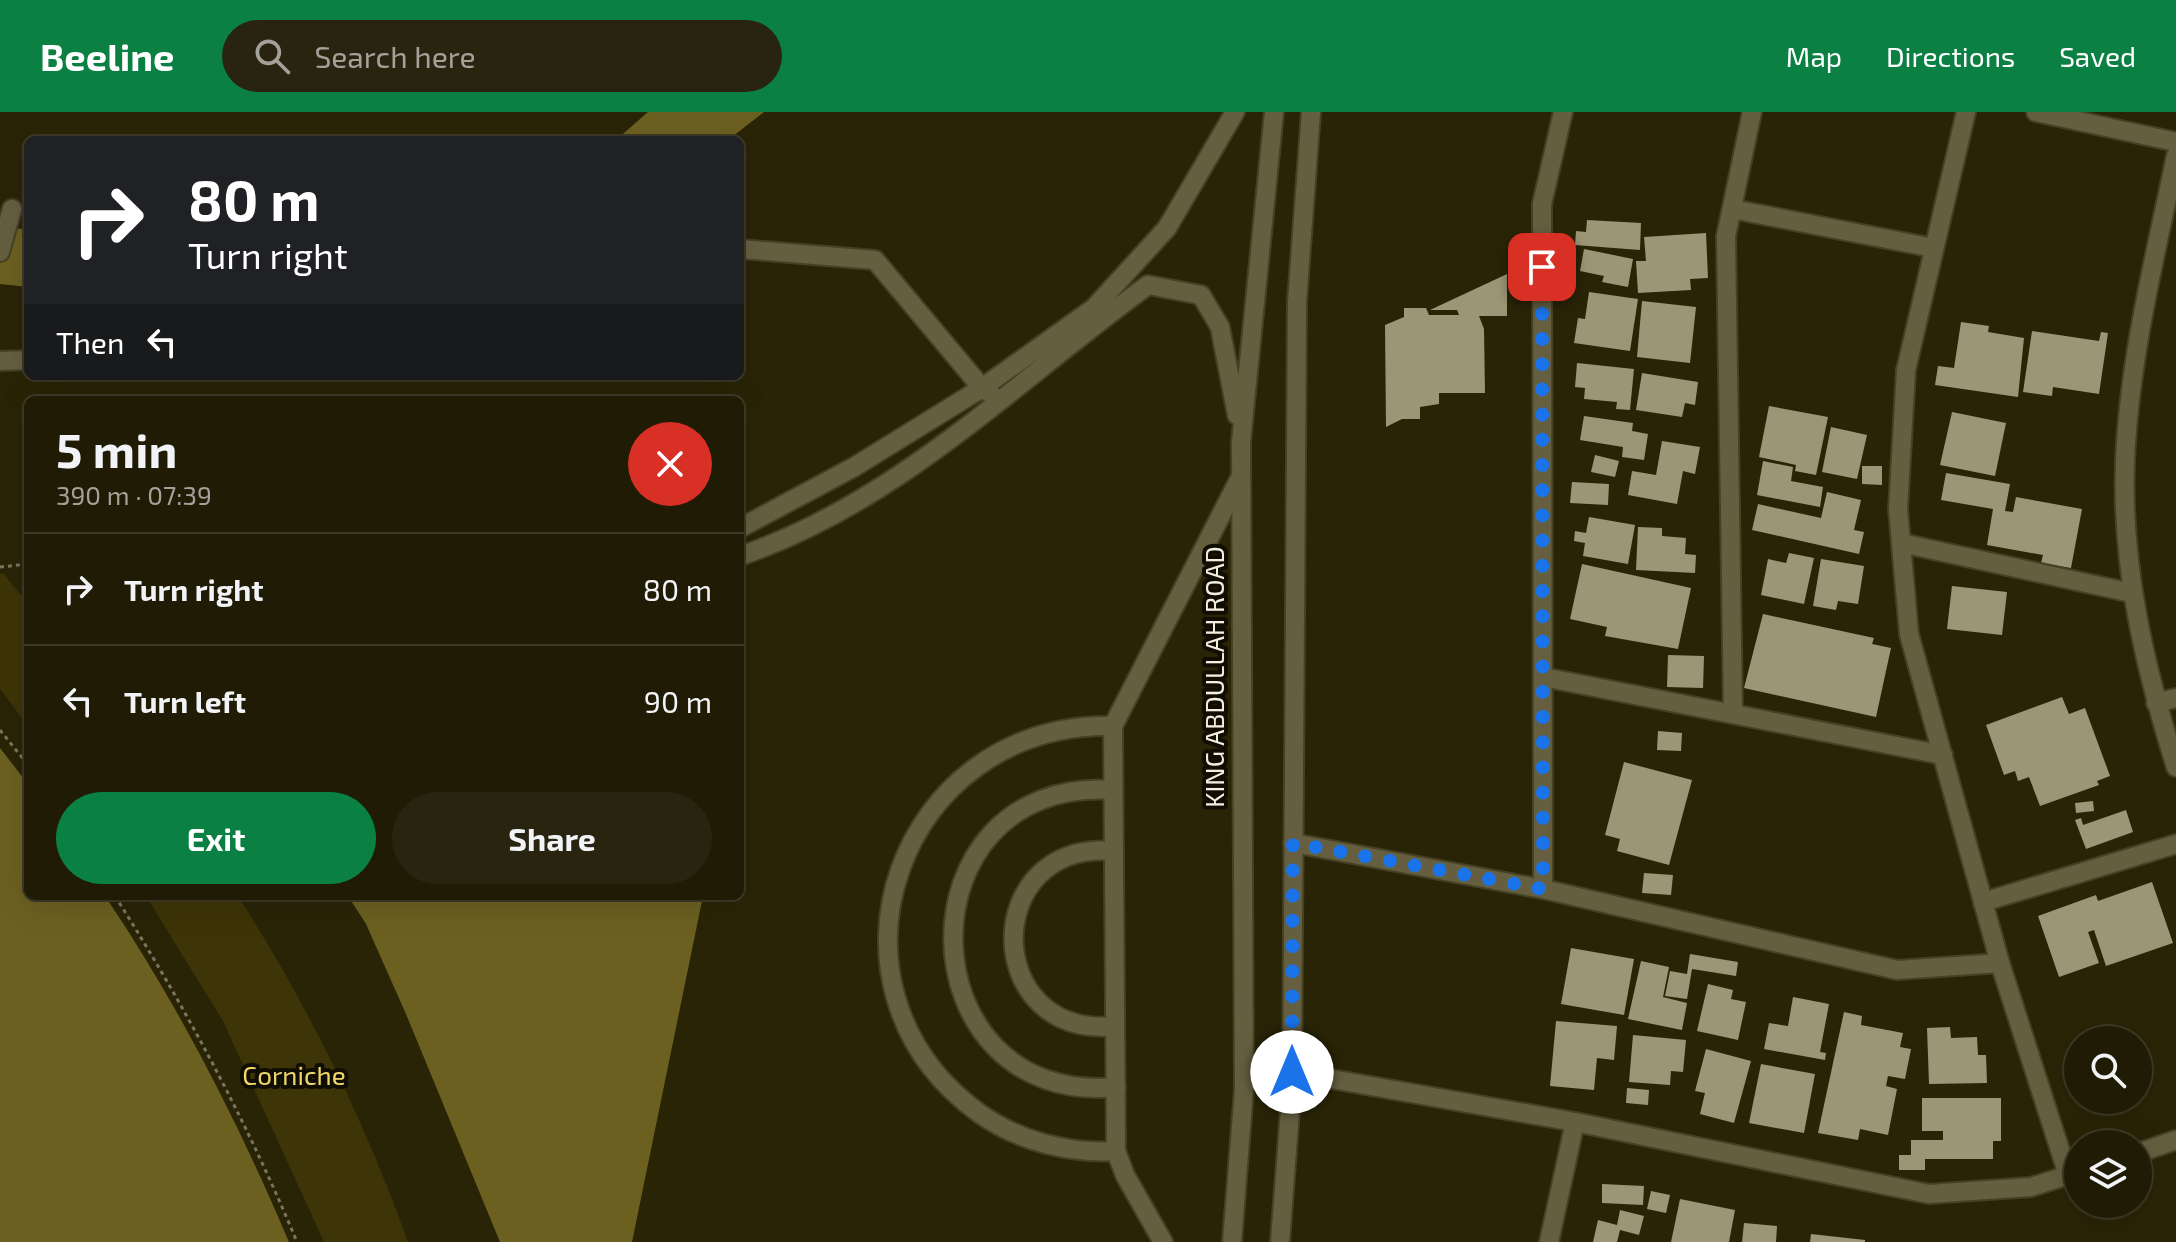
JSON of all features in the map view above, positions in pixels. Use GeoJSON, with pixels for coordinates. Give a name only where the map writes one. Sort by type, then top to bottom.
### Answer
{"type":"FeatureCollection","features":[{"type":"Feature","properties":{"kind":"street"},"geometry":{"type":"LineString","coordinates":[[744,526],[854,467],[982,388],[1094,308],[1167,228],[1235,112]]}},
{"type":"Feature","properties":{"kind":"street","name":"KING ABDULLAH ROAD"},"geometry":{"type":"LineString","coordinates":[[1232,1242],[1244,1089],[1241,442],[1274,112]]}},
{"type":"Feature","properties":{"kind":"street"},"geometry":{"type":"LineString","coordinates":[[1280,1242],[1292,1072],[1297,302],[1311,112]]}},
{"type":"Feature","properties":{"kind":"street"},"geometry":{"type":"LineString","coordinates":[[1543,889],[1542,204],[1563,112]]}},
{"type":"Feature","properties":{"kind":"street"},"geometry":{"type":"LineString","coordinates":[[1733,714],[1726,236],[1752,112]]}},
{"type":"Feature","properties":{"kind":"street"},"geometry":{"type":"LineString","coordinates":[[1966,112],[1906,370],[1898,509],[1909,634],[2000,963],[2064,1148]]}},
{"type":"Feature","properties":{"kind":"street"},"geometry":{"type":"LineString","coordinates":[[2036,112],[2176,142]]}},
{"type":"Feature","properties":{"kind":"street"},"geometry":{"type":"LineString","coordinates":[[2176,156],[2140,327],[2125,463],[2132,593],[2156,703],[2176,767]]}},
{"type":"Feature","properties":{"kind":"street"},"geometry":{"type":"LineString","coordinates":[[0,252],[12,209]]}},
{"type":"Feature","properties":{"kind":"street"},"geometry":{"type":"LineString","coordinates":[[1732,209],[1934,248]]}},
{"type":"Feature","properties":{"kind":"street"},"geometry":{"type":"LineString","coordinates":[[744,249],[875,260],[982,388],[1001,400]]}},
{"type":"Feature","properties":{"kind":"street"},"geometry":{"type":"LineString","coordinates":[[744,555],[772,545],[885,487],[1148,285],[1201,295],[1220,327],[1241,442]]}},
{"type":"Feature","properties":{"kind":"street"},"geometry":{"type":"LineString","coordinates":[[0,361],[24,360]]}},
{"type":"Feature","properties":{"kind":"street"},"geometry":{"type":"LineString","coordinates":[[998,377],[1001,400]]}},
{"type":"Feature","properties":{"kind":"street"},"geometry":{"type":"LineString","coordinates":[[1163,1242],[1125,1175],[1116,1151],[1113,726],[1241,476]]}},
{"type":"Feature","properties":{"kind":"street"},"geometry":{"type":"LineString","coordinates":[[1901,543],[2132,593]]}},
{"type":"Feature","properties":{"kind":"street"},"geometry":{"type":"LineString","coordinates":[[1543,677],[1943,755]]}},
{"type":"Feature","properties":{"kind":"street"},"geometry":{"type":"LineString","coordinates":[[2156,703],[2176,698]]}},
{"type":"Feature","properties":{"kind":"street"},"geometry":{"type":"LineString","coordinates":[[1113,726],[1068,728],[1038,735],[983,761],[959,779],[928,813],[905,853],[889,911],[887,941],[889,972],[907,1030],[941,1080],[963,1101],[988,1119],[1043,1144],[1073,1150],[1116,1151]]}},
{"type":"Feature","properties":{"kind":"street"},"geometry":{"type":"LineString","coordinates":[[1113,790],[1057,796],[1018,814],[1001,827],[986,842],[964,878],[956,898],[951,940],[957,983],[965,1002],[976,1021],[1004,1053],[1021,1065],[1060,1083],[1116,1087]]}},
{"type":"Feature","properties":{"kind":"street"},"geometry":{"type":"LineString","coordinates":[[1293,843],[1543,889],[1897,970],[2000,963]]}},
{"type":"Feature","properties":{"kind":"street"},"geometry":{"type":"LineString","coordinates":[[1983,902],[2176,844]]}},
{"type":"Feature","properties":{"kind":"street"},"geometry":{"type":"LineString","coordinates":[[1114,851],[1075,854],[1042,872],[1019,903],[1012,940],[1020,977],[1043,1006],[1077,1024],[1115,1026]]}},
{"type":"Feature","properties":{"kind":"street"},"geometry":{"type":"LineString","coordinates":[[1292,1072],[1575,1122],[1929,1194],[2031,1187],[2064,1177]]}},
{"type":"Feature","properties":{"kind":"street"},"geometry":{"type":"LineString","coordinates":[[1549,1242],[1575,1122]]}},
{"type":"Feature","properties":{"kind":"street"},"geometry":{"type":"LineString","coordinates":[[2152,1148],[2176,1140]]}},
{"type":"Feature","properties":{"kind":"path"},"geometry":{"type":"LineString","coordinates":[[0,567],[24,564]]}},
{"type":"Feature","properties":{"kind":"path"},"geometry":{"type":"LineString","coordinates":[[0,730],[24,760]]}},
{"type":"Feature","properties":{"kind":"path"},"geometry":{"type":"LineString","coordinates":[[117,900],[186,1015],[259,1151],[297,1242]]}},
{"type":"Feature","properties":{"kind":"green space"},"geometry":{"type":"Polygon","coordinates":[[[3,573],[24,599],[24,721],[0,689],[0,574],[3,573]]]}},
{"type":"Feature","properties":{"kind":"green space","name":"Corniche"},"geometry":{"type":"Polygon","coordinates":[[[148,900],[240,900],[288,979],[333,1064],[373,1152],[408,1242],[324,1242],[223,1021],[148,900]]]}},
{"type":"Feature","properties":{"kind":"shaded area"},"geometry":{"type":"Polygon","coordinates":[[[648,112],[764,112],[733,136],[621,136],[648,112]]]}},
{"type":"Feature","properties":{"kind":"shaded area"},"geometry":{"type":"Polygon","coordinates":[[[0,228],[24,229],[24,287],[0,284],[0,228]]]}},
{"type":"Feature","properties":{"kind":"shaded area"},"geometry":{"type":"Polygon","coordinates":[[[0,748],[24,779],[24,900],[108,900],[205,1064],[289,1242],[0,1242],[0,748]]]}},
{"type":"Feature","properties":{"kind":"shaded area"},"geometry":{"type":"Polygon","coordinates":[[[351,900],[702,900],[632,1242],[500,1242],[366,924],[351,900]]]}},
{"type":"Feature","properties":{"kind":"building"},"geometry":{"type":"Polygon","coordinates":[[[1587,220],[1641,223],[1640,250],[1575,245],[1576,231],[1586,232],[1587,220]]]}},
{"type":"Feature","properties":{"kind":"building"},"geometry":{"type":"Polygon","coordinates":[[[1706,233],[1708,278],[1690,279],[1691,290],[1638,293],[1636,261],[1646,261],[1644,237],[1706,233]]]}},
{"type":"Feature","properties":{"kind":"building"},"geometry":{"type":"Polygon","coordinates":[[[1584,249],[1633,259],[1628,287],[1602,282],[1604,276],[1580,271],[1584,249]]]}},
{"type":"Feature","properties":{"kind":"building"},"geometry":{"type":"Polygon","coordinates":[[[1507,274],[1507,316],[1479,316],[1484,329],[1485,393],[1439,393],[1439,404],[1420,407],[1420,419],[1402,419],[1386,427],[1385,325],[1404,317],[1404,308],[1426,308],[1429,315],[1459,315],[1457,310],[1430,310],[1507,274]]]}},
{"type":"Feature","properties":{"kind":"building"},"geometry":{"type":"Polygon","coordinates":[[[1589,292],[1638,299],[1630,351],[1574,343],[1578,318],[1585,319],[1589,292]]]}},
{"type":"Feature","properties":{"kind":"building"},"geometry":{"type":"Polygon","coordinates":[[[1642,301],[1696,307],[1690,363],[1637,357],[1642,301]]]}},
{"type":"Feature","properties":{"kind":"building"},"geometry":{"type":"Polygon","coordinates":[[[1961,322],[1989,326],[1988,332],[2024,338],[2018,397],[1935,385],[1938,366],[1954,368],[1961,322]]]}},
{"type":"Feature","properties":{"kind":"building"},"geometry":{"type":"Polygon","coordinates":[[[2032,331],[2099,341],[2101,332],[2108,333],[2099,394],[2053,387],[2052,396],[2023,392],[2032,331]]]}},
{"type":"Feature","properties":{"kind":"building"},"geometry":{"type":"Polygon","coordinates":[[[1577,363],[1634,369],[1630,410],[1616,409],[1617,402],[1584,399],[1585,388],[1575,387],[1577,363]]]}},
{"type":"Feature","properties":{"kind":"building"},"geometry":{"type":"Polygon","coordinates":[[[1642,373],[1698,382],[1695,405],[1685,403],[1682,417],[1636,410],[1642,373]]]}},
{"type":"Feature","properties":{"kind":"building"},"geometry":{"type":"Polygon","coordinates":[[[1769,406],[1828,417],[1816,475],[1795,471],[1796,465],[1759,457],[1769,406]]]}},
{"type":"Feature","properties":{"kind":"building"},"geometry":{"type":"Polygon","coordinates":[[[1952,412],[2006,423],[1995,476],[1940,465],[1952,412]]]}},
{"type":"Feature","properties":{"kind":"building"},"geometry":{"type":"Polygon","coordinates":[[[1584,416],[1633,423],[1632,431],[1648,434],[1644,460],[1622,457],[1623,447],[1580,440],[1584,416]]]}},
{"type":"Feature","properties":{"kind":"building"},"geometry":{"type":"Polygon","coordinates":[[[1831,427],[1867,435],[1857,479],[1822,472],[1831,427]]]}},
{"type":"Feature","properties":{"kind":"building"},"geometry":{"type":"Polygon","coordinates":[[[1662,441],[1700,447],[1695,474],[1683,471],[1677,504],[1628,495],[1632,471],[1656,475],[1662,441]]]}},
{"type":"Feature","properties":{"kind":"building"},"geometry":{"type":"Polygon","coordinates":[[[1595,455],[1619,461],[1615,477],[1591,472],[1595,455]]]}},
{"type":"Feature","properties":{"kind":"building"},"geometry":{"type":"Polygon","coordinates":[[[1763,461],[1793,467],[1791,481],[1823,487],[1820,507],[1757,495],[1763,461]]]}},
{"type":"Feature","properties":{"kind":"building"},"geometry":{"type":"Polygon","coordinates":[[[1862,466],[1882,466],[1882,485],[1862,484],[1862,466]]]}},
{"type":"Feature","properties":{"kind":"building"},"geometry":{"type":"Polygon","coordinates":[[[1946,473],[2010,484],[2005,511],[2013,512],[2016,497],[2082,509],[2071,568],[2041,563],[2043,555],[1987,545],[1993,509],[1941,500],[1946,473]]]}},
{"type":"Feature","properties":{"kind":"building"},"geometry":{"type":"Polygon","coordinates":[[[1572,482],[1609,484],[1608,505],[1570,503],[1572,482]]]}},
{"type":"Feature","properties":{"kind":"building"},"geometry":{"type":"Polygon","coordinates":[[[1827,492],[1861,500],[1854,530],[1864,532],[1859,554],[1752,530],[1758,504],[1821,518],[1827,492]]]}},
{"type":"Feature","properties":{"kind":"building"},"geometry":{"type":"Polygon","coordinates":[[[1589,517],[1635,525],[1628,564],[1583,556],[1585,543],[1574,541],[1575,531],[1586,533],[1589,517]]]}},
{"type":"Feature","properties":{"kind":"building"},"geometry":{"type":"Polygon","coordinates":[[[1638,527],[1662,528],[1662,536],[1686,538],[1685,554],[1696,555],[1695,573],[1636,570],[1638,527]]]}},
{"type":"Feature","properties":{"kind":"building"},"geometry":{"type":"Polygon","coordinates":[[[1789,553],[1814,558],[1804,604],[1761,595],[1768,559],[1786,563],[1789,553]]]}},
{"type":"Feature","properties":{"kind":"building"},"geometry":{"type":"Polygon","coordinates":[[[1821,559],[1864,566],[1858,604],[1838,601],[1836,610],[1813,606],[1821,559]]]}},
{"type":"Feature","properties":{"kind":"building"},"geometry":{"type":"Polygon","coordinates":[[[1582,564],[1691,588],[1678,649],[1605,636],[1607,627],[1570,619],[1582,564]]]}},
{"type":"Feature","properties":{"kind":"building"},"geometry":{"type":"Polygon","coordinates":[[[1952,586],[2007,592],[2002,635],[1947,629],[1952,586]]]}},
{"type":"Feature","properties":{"kind":"building"},"geometry":{"type":"Polygon","coordinates":[[[1763,614],[1874,638],[1872,644],[1891,648],[1876,717],[1744,688],[1763,614]]]}},
{"type":"Feature","properties":{"kind":"building"},"geometry":{"type":"Polygon","coordinates":[[[1668,655],[1704,656],[1703,688],[1667,687],[1668,655]]]}},
{"type":"Feature","properties":{"kind":"building"},"geometry":{"type":"Polygon","coordinates":[[[2062,697],[2069,714],[2085,708],[2110,776],[2097,781],[2099,785],[2040,806],[2029,777],[2018,781],[2015,771],[2004,775],[1986,725],[2062,697]]]}},
{"type":"Feature","properties":{"kind":"building"},"geometry":{"type":"Polygon","coordinates":[[[1658,731],[1682,733],[1681,751],[1657,750],[1658,731]]]}},
{"type":"Feature","properties":{"kind":"building"},"geometry":{"type":"Polygon","coordinates":[[[1624,762],[1692,780],[1669,865],[1617,851],[1620,839],[1605,835],[1624,762]]]}},
{"type":"Feature","properties":{"kind":"building"},"geometry":{"type":"Polygon","coordinates":[[[2093,801],[2094,811],[2076,813],[2075,803],[2093,801]]]}},
{"type":"Feature","properties":{"kind":"building"},"geometry":{"type":"Polygon","coordinates":[[[2126,810],[2133,832],[2086,849],[2075,820],[2081,818],[2083,825],[2126,810]]]}},
{"type":"Feature","properties":{"kind":"building"},"geometry":{"type":"Polygon","coordinates":[[[1644,873],[1673,875],[1671,895],[1642,893],[1644,873]]]}},
{"type":"Feature","properties":{"kind":"building"},"geometry":{"type":"Polygon","coordinates":[[[2152,882],[2173,943],[2106,966],[2094,930],[2088,932],[2099,963],[2059,977],[2038,916],[2096,895],[2098,901],[2152,882]]]}},
{"type":"Feature","properties":{"kind":"building"},"geometry":{"type":"Polygon","coordinates":[[[1571,948],[1634,959],[1624,1015],[1561,1004],[1571,948]]]}},
{"type":"Feature","properties":{"kind":"building"},"geometry":{"type":"Polygon","coordinates":[[[1690,954],[1738,962],[1736,976],[1692,969],[1687,999],[1665,996],[1670,971],[1687,974],[1690,954]]]}},
{"type":"Feature","properties":{"kind":"building"},"geometry":{"type":"Polygon","coordinates":[[[1641,961],[1669,967],[1663,997],[1687,1003],[1682,1030],[1628,1019],[1641,961]]]}},
{"type":"Feature","properties":{"kind":"building"},"geometry":{"type":"Polygon","coordinates":[[[1708,984],[1733,990],[1731,999],[1746,1002],[1738,1040],[1697,1031],[1708,984]]]}},
{"type":"Feature","properties":{"kind":"building"},"geometry":{"type":"Polygon","coordinates":[[[1793,997],[1829,1004],[1820,1052],[1826,1053],[1825,1060],[1764,1049],[1769,1023],[1788,1026],[1793,997]]]}},
{"type":"Feature","properties":{"kind":"building"},"geometry":{"type":"Polygon","coordinates":[[[1844,1012],[1862,1016],[1861,1025],[1903,1033],[1900,1047],[1911,1049],[1905,1079],[1888,1076],[1886,1086],[1897,1089],[1888,1135],[1860,1129],[1858,1140],[1818,1133],[1844,1012]]]}},
{"type":"Feature","properties":{"kind":"building"},"geometry":{"type":"Polygon","coordinates":[[[1556,1021],[1617,1026],[1614,1060],[1597,1058],[1594,1090],[1550,1086],[1556,1021]]]}},
{"type":"Feature","properties":{"kind":"building"},"geometry":{"type":"Polygon","coordinates":[[[1950,1027],[1951,1038],[1977,1037],[1978,1055],[1986,1055],[1987,1083],[1929,1084],[1927,1028],[1950,1027]]]}},
{"type":"Feature","properties":{"kind":"building"},"geometry":{"type":"Polygon","coordinates":[[[1633,1035],[1686,1040],[1683,1072],[1671,1071],[1670,1085],[1629,1082],[1633,1035]]]}},
{"type":"Feature","properties":{"kind":"building"},"geometry":{"type":"Polygon","coordinates":[[[1706,1049],[1751,1061],[1734,1123],[1700,1114],[1705,1093],[1695,1091],[1706,1049]]]}},
{"type":"Feature","properties":{"kind":"building"},"geometry":{"type":"Polygon","coordinates":[[[1761,1064],[1815,1074],[1804,1133],[1749,1123],[1761,1064]]]}},
{"type":"Feature","properties":{"kind":"building"},"geometry":{"type":"Polygon","coordinates":[[[1627,1088],[1649,1090],[1648,1105],[1626,1103],[1627,1088]]]}},
{"type":"Feature","properties":{"kind":"building"},"geometry":{"type":"Polygon","coordinates":[[[1922,1098],[2001,1098],[2001,1141],[1993,1141],[1993,1159],[1925,1159],[1925,1170],[1899,1170],[1899,1155],[1911,1155],[1911,1140],[1943,1140],[1943,1131],[1922,1131],[1922,1098]]]}},
{"type":"Feature","properties":{"kind":"building"},"geometry":{"type":"Polygon","coordinates":[[[1602,1184],[1644,1186],[1643,1205],[1602,1203],[1602,1184]]]}},
{"type":"Feature","properties":{"kind":"building"},"geometry":{"type":"Polygon","coordinates":[[[1651,1191],[1670,1195],[1666,1213],[1647,1209],[1651,1191]]]}},
{"type":"Feature","properties":{"kind":"building"},"geometry":{"type":"Polygon","coordinates":[[[1680,1199],[1735,1210],[1729,1242],[1671,1242],[1680,1199]]]}},
{"type":"Feature","properties":{"kind":"building"},"geometry":{"type":"Polygon","coordinates":[[[1620,1210],[1644,1216],[1639,1235],[1620,1230],[1617,1242],[1593,1242],[1598,1220],[1617,1225],[1620,1210]]]}},
{"type":"Feature","properties":{"kind":"building"},"geometry":{"type":"Polygon","coordinates":[[[1744,1223],[1777,1226],[1776,1242],[1742,1242],[1744,1223]]]}},
{"type":"Feature","properties":{"kind":"building"},"geometry":{"type":"Polygon","coordinates":[[[1811,1234],[1865,1240],[1865,1242],[1810,1242],[1811,1234]]]}},
{"type":"Feature","properties":{"kind":"route"},"geometry":{"type":"LineString","coordinates":[[1292,1072],[1293,843],[1543,889],[1542,267]]}}]}
